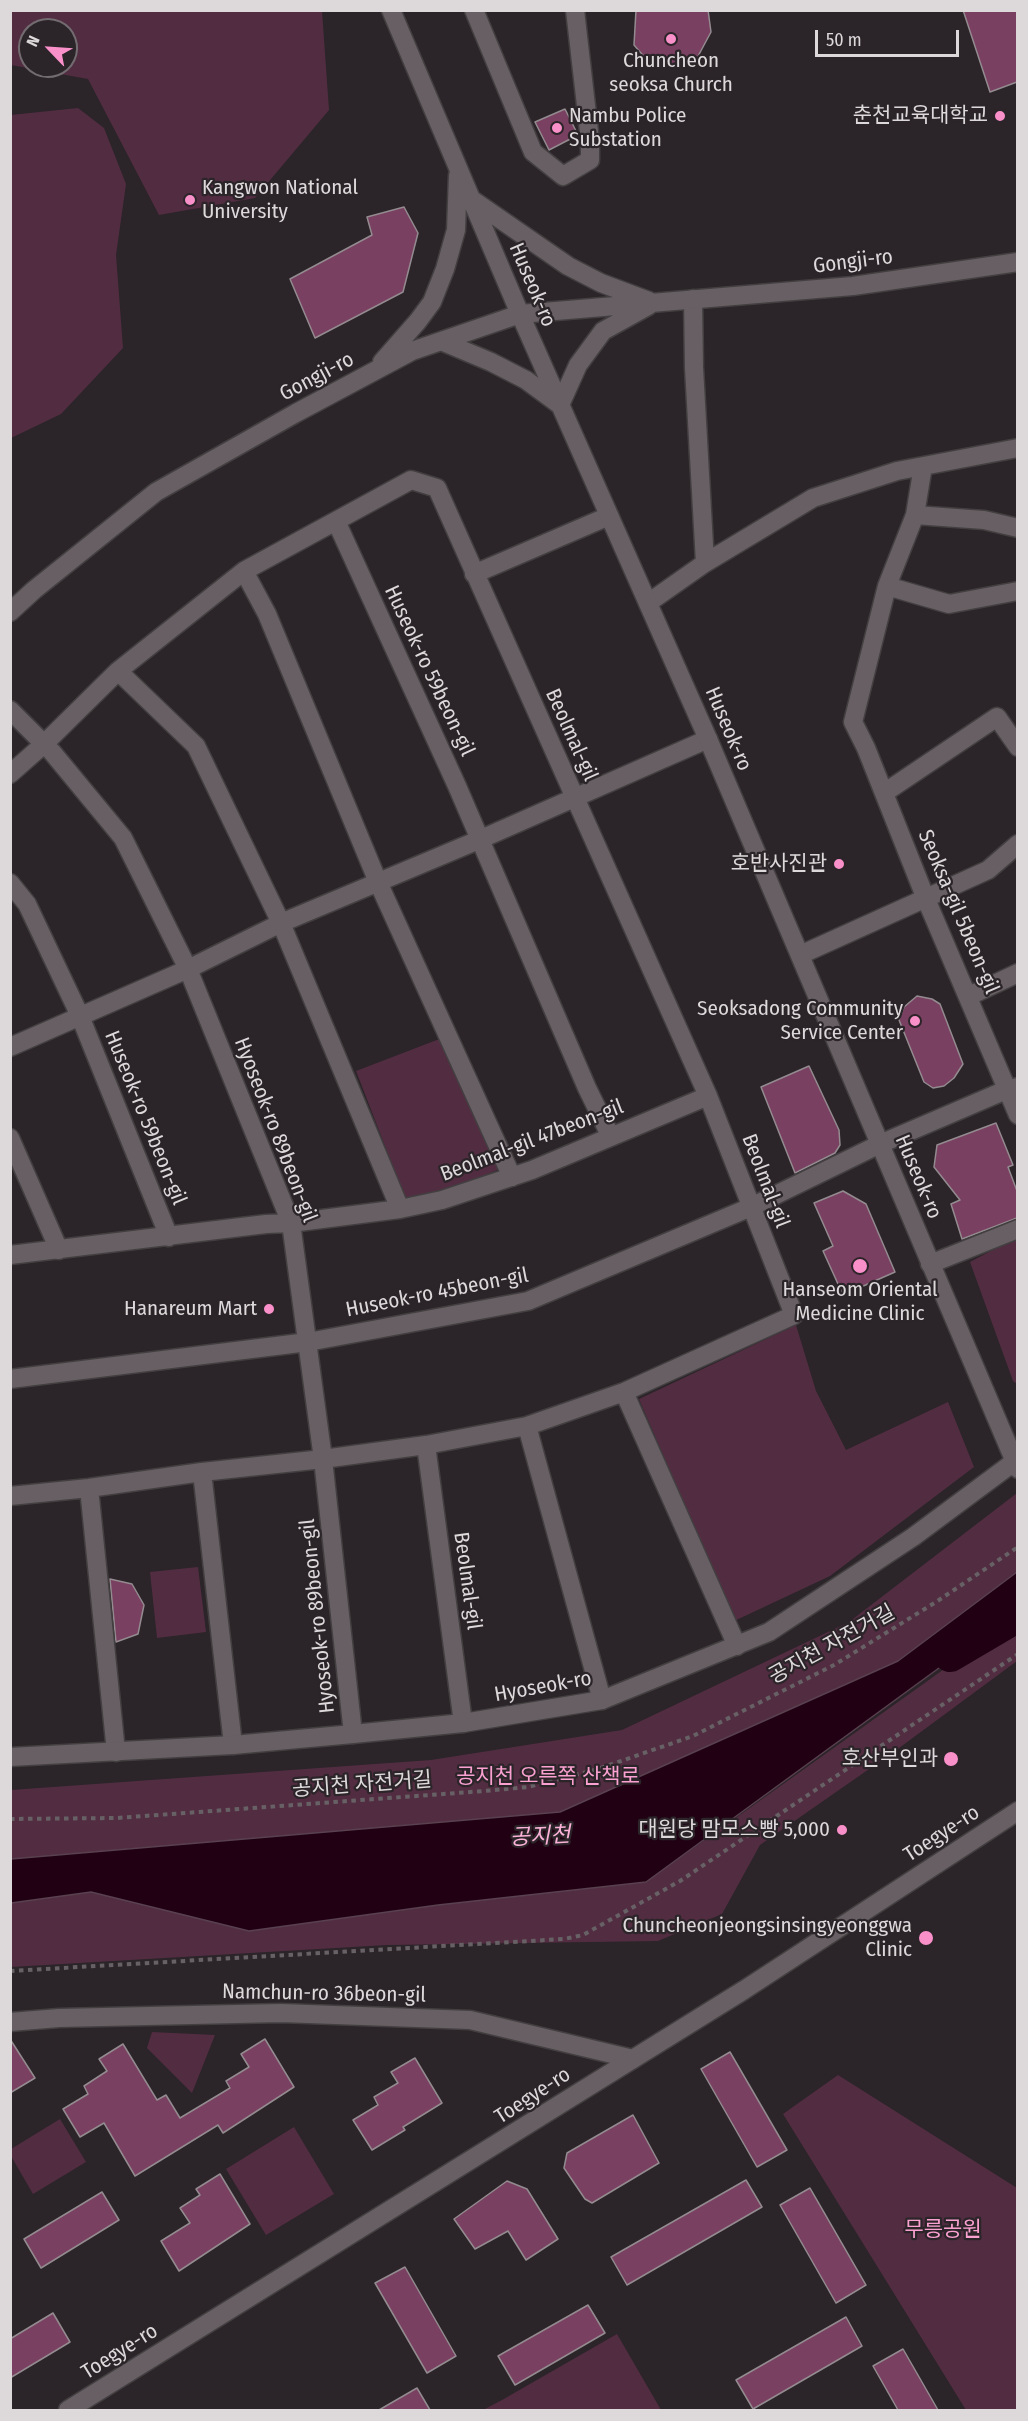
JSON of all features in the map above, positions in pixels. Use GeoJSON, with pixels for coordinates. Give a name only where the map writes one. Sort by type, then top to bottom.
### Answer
{"type":"FeatureCollection","features":[{"type":"Feature","properties":{"kind":"street","name":"Huseok-ro"},"geometry":{"type":"LineString","coordinates":[[391,10],[520,314],[708,739],[1016,1463]]}},
{"type":"Feature","properties":{"kind":"street"},"geometry":{"type":"LineString","coordinates":[[474,10],[533,152],[563,176],[590,160],[590,140],[575,10]]}},
{"type":"Feature","properties":{"kind":"street"},"geometry":{"type":"LineString","coordinates":[[372,372],[432,302],[446,269],[456,230],[459,170]]}},
{"type":"Feature","properties":{"kind":"street"},"geometry":{"type":"LineString","coordinates":[[471,198],[568,266],[601,284],[653,303]]}},
{"type":"Feature","properties":{"kind":"street","name":"Gongji-ro"},"geometry":{"type":"LineString","coordinates":[[10,612],[156,492],[412,351],[520,314],[853,286],[1017,264]]}},
{"type":"Feature","properties":{"kind":"street"},"geometry":{"type":"LineString","coordinates":[[693,299],[694,368],[705,563]]}},
{"type":"Feature","properties":{"kind":"street"},"geometry":{"type":"LineString","coordinates":[[441,342],[491,362],[526,380],[560,405],[578,365],[603,331],[653,303]]}},
{"type":"Feature","properties":{"kind":"street"},"geometry":{"type":"LineString","coordinates":[[648,603],[705,563],[813,498],[897,471],[1017,448]]}},
{"type":"Feature","properties":{"kind":"street","name":"Seoksa-gil 5beon-gil"},"geometry":{"type":"LineString","coordinates":[[923,466],[915,515],[887,586],[853,722],[926,899],[1012,1088],[1017,1115]]}},
{"type":"Feature","properties":{"kind":"street","name":"Beolmal-gil"},"geometry":{"type":"LineString","coordinates":[[10,774],[45,744],[118,671],[244,571],[411,480],[437,489],[708,1096],[794,1315],[624,1392],[526,1426],[426,1445],[323,1459],[10,1496]]}},
{"type":"Feature","properties":{"kind":"street"},"geometry":{"type":"LineString","coordinates":[[915,515],[984,520],[1017,528]]}},
{"type":"Feature","properties":{"kind":"street"},"geometry":{"type":"LineString","coordinates":[[474,574],[609,516]]}},
{"type":"Feature","properties":{"kind":"street","name":"Huseok-ro 59beon-gil"},"geometry":{"type":"LineString","coordinates":[[336,521],[481,839],[587,1088],[610,1135]]}},
{"type":"Feature","properties":{"kind":"street"},"geometry":{"type":"LineString","coordinates":[[244,571],[267,614],[378,882],[512,1177]]}},
{"type":"Feature","properties":{"kind":"street"},"geometry":{"type":"LineString","coordinates":[[887,586],[949,604],[1017,591]]}},
{"type":"Feature","properties":{"kind":"street"},"geometry":{"type":"LineString","coordinates":[[118,671],[196,746],[281,923],[400,1209]]}},
{"type":"Feature","properties":{"kind":"street","name":"Hyoseok-ro 89beon-gil"},"geometry":{"type":"LineString","coordinates":[[10,710],[45,744],[123,838],[188,969],[291,1223],[323,1459],[353,1734]]}},
{"type":"Feature","properties":{"kind":"street"},"geometry":{"type":"LineString","coordinates":[[884,793],[996,717],[1017,747]]}},
{"type":"Feature","properties":{"kind":"street","name":"Huseok-ro 59beon-gil"},"geometry":{"type":"LineString","coordinates":[[10,1047],[188,969],[281,923],[481,839],[708,739]]}},
{"type":"Feature","properties":{"kind":"street"},"geometry":{"type":"LineString","coordinates":[[800,955],[988,870],[1017,844]]}},
{"type":"Feature","properties":{"kind":"street","name":"Huseok-ro 59beon-gil"},"geometry":{"type":"LineString","coordinates":[[10,883],[27,904],[80,1016],[169,1237]]}},
{"type":"Feature","properties":{"kind":"street"},"geometry":{"type":"LineString","coordinates":[[969,996],[1017,973]]}},
{"type":"Feature","properties":{"kind":"street","name":"Huseok-ro 45beon-gil"},"geometry":{"type":"LineString","coordinates":[[10,1379],[308,1342],[528,1301],[751,1207],[880,1144],[1012,1088]]}},
{"type":"Feature","properties":{"kind":"street","name":"Beolmal-gil 47beon-gil"},"geometry":{"type":"LineString","coordinates":[[10,1256],[400,1209],[442,1200],[512,1177],[708,1096]]}},
{"type":"Feature","properties":{"kind":"street"},"geometry":{"type":"LineString","coordinates":[[10,1138],[59,1250]]}},
{"type":"Feature","properties":{"kind":"street"},"geometry":{"type":"LineString","coordinates":[[930,1264],[1017,1229]]}},
{"type":"Feature","properties":{"kind":"street"},"geometry":{"type":"LineString","coordinates":[[624,1392],[737,1646]]}},
{"type":"Feature","properties":{"kind":"street"},"geometry":{"type":"LineString","coordinates":[[526,1426],[602,1700]]}},
{"type":"Feature","properties":{"kind":"street","name":"Beolmal-gil"},"geometry":{"type":"LineString","coordinates":[[426,1445],[463,1723]]}},
{"type":"Feature","properties":{"kind":"street","name":"Hyoseok-ro"},"geometry":{"type":"LineString","coordinates":[[10,1757],[233,1745],[353,1734],[463,1723],[602,1700],[769,1632],[913,1537],[1016,1463]]}},
{"type":"Feature","properties":{"kind":"street"},"geometry":{"type":"LineString","coordinates":[[202,1472],[233,1745]]}},
{"type":"Feature","properties":{"kind":"street"},"geometry":{"type":"LineString","coordinates":[[89,1488],[116,1752]]}},
{"type":"Feature","properties":{"kind":"street","name":"Toegye-ro"},"geometry":{"type":"LineString","coordinates":[[68,2410],[744,1990],[1017,1811]]}},
{"type":"Feature","properties":{"kind":"street","name":"Namchun-ro 36beon-gil"},"geometry":{"type":"LineString","coordinates":[[10,2022],[58,2018],[281,2013],[470,2020],[633,2059]]}},
{"type":"Feature","properties":{"kind":"path","name":"공지천 자전거길"},"geometry":{"type":"LineString","coordinates":[[10,1819],[117,1818],[484,1791],[528,1787],[598,1769],[693,1736],[834,1665],[936,1602],[1017,1547]]}},
{"type":"Feature","properties":{"kind":"path"},"geometry":{"type":"LineString","coordinates":[[10,1971],[552,1940],[583,1935],[680,1881],[1017,1654]]}},
{"type":"Feature","properties":{"kind":"green space"},"geometry":{"type":"Polygon","coordinates":[[[10,11],[322,11],[329,110],[255,198],[159,215],[88,79],[78,77],[78,18],[18,18],[18,66],[11,65],[10,11]]]}},
{"type":"Feature","properties":{"kind":"green space"},"geometry":{"type":"Polygon","coordinates":[[[78,108],[104,128],[126,184],[116,255],[123,348],[61,414],[11,438],[11,115],[78,108]]]}},
{"type":"Feature","properties":{"kind":"green space"},"geometry":{"type":"Polygon","coordinates":[[[442,1038],[499,1169],[450,1192],[406,1200],[356,1071],[442,1038]]]}},
{"type":"Feature","properties":{"kind":"green space"},"geometry":{"type":"Polygon","coordinates":[[[1017,1237],[1017,1384],[1013,1381],[970,1262],[1017,1237]]]}},
{"type":"Feature","properties":{"kind":"green space"},"geometry":{"type":"Polygon","coordinates":[[[796,1325],[816,1391],[846,1450],[948,1402],[974,1467],[830,1576],[730,1623],[698,1536],[639,1399],[796,1325]]]}},
{"type":"Feature","properties":{"kind":"green space","name":"공지천 오른쪽 산책로"},"geometry":{"type":"Polygon","coordinates":[[[1017,1493],[1017,1572],[898,1661],[560,1812],[11,1859],[11,1790],[431,1760],[622,1730],[849,1622],[1017,1493]]]}},
{"type":"Feature","properties":{"kind":"green space"},"geometry":{"type":"Polygon","coordinates":[[[198,1567],[206,1632],[157,1638],[150,1572],[198,1567]]]}},
{"type":"Feature","properties":{"kind":"green space"},"geometry":{"type":"Polygon","coordinates":[[[1017,1617],[1017,1661],[895,1751],[760,1845],[722,1914],[658,1941],[387,1945],[11,1967],[11,1903],[91,1892],[249,1931],[438,1905],[646,1882],[1017,1617]]]}},
{"type":"Feature","properties":{"kind":"green space"},"geometry":{"type":"Polygon","coordinates":[[[152,2032],[215,2035],[192,2093],[147,2048],[152,2032]]]}},
{"type":"Feature","properties":{"kind":"green space","name":"무릉공원"},"geometry":{"type":"Polygon","coordinates":[[[838,2075],[1017,2188],[1017,2410],[966,2410],[783,2114],[838,2075]]]}},
{"type":"Feature","properties":{"kind":"green space"},"geometry":{"type":"Polygon","coordinates":[[[60,2119],[86,2162],[33,2194],[11,2156],[11,2149],[60,2119]]]}},
{"type":"Feature","properties":{"kind":"green space"},"geometry":{"type":"Polygon","coordinates":[[[294,2127],[334,2194],[266,2235],[226,2169],[294,2127]]]}},
{"type":"Feature","properties":{"kind":"green space"},"geometry":{"type":"Polygon","coordinates":[[[617,2334],[661,2410],[483,2410],[502,2400],[617,2334]]]}},
{"type":"Feature","properties":{"kind":"water"},"geometry":{"type":"Polygon","coordinates":[[[1017,1572],[1017,1611],[646,1882],[438,1905],[249,1931],[91,1892],[11,1903],[11,1859],[560,1812],[898,1661],[1017,1572]]]}},
{"type":"Feature","properties":{"kind":"building","name":"Chuncheon seoksa Church"},"geometry":{"type":"Polygon","coordinates":[[[636,10],[708,10],[711,32],[696,60],[670,66],[647,60],[634,45],[636,10]]]}},
{"type":"Feature","properties":{"kind":"building"},"geometry":{"type":"Polygon","coordinates":[[[963,10],[1017,10],[1017,82],[990,92],[963,10]]]}},
{"type":"Feature","properties":{"kind":"building","name":"Nambu Police Substation"},"geometry":{"type":"Polygon","coordinates":[[[565,109],[578,135],[549,150],[535,122],[565,109]]]}},
{"type":"Feature","properties":{"kind":"building"},"geometry":{"type":"Polygon","coordinates":[[[404,207],[418,233],[403,292],[315,338],[290,279],[372,235],[367,217],[404,207]]]}},
{"type":"Feature","properties":{"kind":"building"},"geometry":{"type":"Polygon","coordinates":[[[917,996],[932,999],[940,1004],[963,1064],[954,1078],[944,1086],[933,1088],[924,1082],[899,1020],[904,1007],[917,996]]]}},
{"type":"Feature","properties":{"kind":"building"},"geometry":{"type":"Polygon","coordinates":[[[809,1066],[839,1130],[840,1145],[835,1153],[795,1173],[761,1087],[809,1066]]]}},
{"type":"Feature","properties":{"kind":"building"},"geometry":{"type":"Polygon","coordinates":[[[996,1123],[1013,1165],[1008,1167],[1017,1191],[1017,1218],[962,1239],[951,1204],[960,1200],[934,1167],[937,1145],[996,1123]]]}},
{"type":"Feature","properties":{"kind":"building"},"geometry":{"type":"Polygon","coordinates":[[[843,1191],[866,1204],[895,1272],[843,1295],[823,1251],[833,1246],[814,1203],[843,1191]]]}},
{"type":"Feature","properties":{"kind":"building"},"geometry":{"type":"Polygon","coordinates":[[[110,1579],[132,1584],[144,1605],[138,1634],[116,1642],[110,1579]]]}},
{"type":"Feature","properties":{"kind":"building"},"geometry":{"type":"Polygon","coordinates":[[[10,2039],[35,2078],[10,2093],[10,2039]]]}},
{"type":"Feature","properties":{"kind":"building"},"geometry":{"type":"Polygon","coordinates":[[[265,2039],[294,2087],[223,2133],[218,2125],[135,2176],[104,2123],[80,2137],[63,2109],[88,2094],[84,2086],[107,2071],[99,2059],[123,2044],[157,2100],[166,2095],[180,2118],[230,2088],[226,2081],[249,2067],[241,2054],[265,2039]]]}},
{"type":"Feature","properties":{"kind":"building"},"geometry":{"type":"Polygon","coordinates":[[[730,2052],[787,2150],[757,2167],[701,2069],[730,2052]]]}},
{"type":"Feature","properties":{"kind":"building"},"geometry":{"type":"Polygon","coordinates":[[[415,2058],[442,2103],[403,2127],[405,2130],[372,2150],[353,2120],[378,2105],[374,2097],[398,2083],[391,2072],[415,2058]]]}},
{"type":"Feature","properties":{"kind":"building"},"geometry":{"type":"Polygon","coordinates":[[[633,2115],[659,2163],[592,2203],[585,2199],[564,2168],[567,2153],[633,2115]]]}},
{"type":"Feature","properties":{"kind":"building"},"geometry":{"type":"Polygon","coordinates":[[[220,2174],[250,2224],[179,2271],[161,2241],[190,2223],[180,2208],[200,2195],[196,2189],[220,2174]]]}},
{"type":"Feature","properties":{"kind":"building"},"geometry":{"type":"Polygon","coordinates":[[[746,2180],[762,2207],[627,2285],[611,2257],[746,2180]]]}},
{"type":"Feature","properties":{"kind":"building"},"geometry":{"type":"Polygon","coordinates":[[[507,2181],[527,2189],[558,2239],[526,2260],[508,2231],[475,2249],[454,2219],[507,2181]]]}},
{"type":"Feature","properties":{"kind":"building"},"geometry":{"type":"Polygon","coordinates":[[[810,2188],[866,2285],[836,2303],[780,2205],[810,2188]]]}},
{"type":"Feature","properties":{"kind":"building"},"geometry":{"type":"Polygon","coordinates":[[[102,2192],[119,2220],[41,2268],[24,2239],[102,2192]]]}},
{"type":"Feature","properties":{"kind":"building"},"geometry":{"type":"Polygon","coordinates":[[[405,2267],[456,2356],[427,2373],[375,2283],[405,2267]]]}},
{"type":"Feature","properties":{"kind":"building"},"geometry":{"type":"Polygon","coordinates":[[[588,2305],[605,2333],[515,2385],[498,2356],[588,2305]]]}},
{"type":"Feature","properties":{"kind":"building"},"geometry":{"type":"Polygon","coordinates":[[[53,2313],[70,2342],[10,2378],[10,2339],[53,2313]]]}},
{"type":"Feature","properties":{"kind":"building"},"geometry":{"type":"Polygon","coordinates":[[[846,2317],[862,2346],[753,2409],[736,2380],[846,2317]]]}},
{"type":"Feature","properties":{"kind":"building"},"geometry":{"type":"Polygon","coordinates":[[[903,2349],[938,2410],[898,2410],[873,2366],[903,2349]]]}},
{"type":"Feature","properties":{"kind":"building"},"geometry":{"type":"Polygon","coordinates":[[[417,2388],[430,2410],[379,2410],[417,2388]]]}},
{"type":"Feature","properties":{"kind":"waterway","name":"공지천"},"geometry":{"type":"LineString","coordinates":[[950,1655],[1018,1615]]}},
{"type":"Feature","properties":{"kind":"place","name":"Chuncheon seoksa Church"},"geometry":{"type":"Point","coordinates":[671,39]}},
{"type":"Feature","properties":{"kind":"place","name":"춘천교육대학교"},"geometry":{"type":"Point","coordinates":[1000,116]}},
{"type":"Feature","properties":{"kind":"place","name":"Nambu Police Substation"},"geometry":{"type":"Point","coordinates":[557,128]}},
{"type":"Feature","properties":{"kind":"place","name":"Kangwon National University"},"geometry":{"type":"Point","coordinates":[190,200]}},
{"type":"Feature","properties":{"kind":"place","name":"호반사진관"},"geometry":{"type":"Point","coordinates":[839,864]}},
{"type":"Feature","properties":{"kind":"place","name":"Seoksadong Community Service Center"},"geometry":{"type":"Point","coordinates":[915,1021]}},
{"type":"Feature","properties":{"kind":"place","name":"Hanseom Oriental Medicine Clinic"},"geometry":{"type":"Point","coordinates":[860,1266]}},
{"type":"Feature","properties":{"kind":"place","name":"Hanareum Mart"},"geometry":{"type":"Point","coordinates":[269,1309]}},
{"type":"Feature","properties":{"kind":"place","name":"호산부인과"},"geometry":{"type":"Point","coordinates":[951,1759]}},
{"type":"Feature","properties":{"kind":"place","name":"대원당 맘모스빵 5,000"},"geometry":{"type":"Point","coordinates":[842,1830]}},
{"type":"Feature","properties":{"kind":"place","name":"Chuncheonjeongsinsingyeonggwa Clinic"},"geometry":{"type":"Point","coordinates":[926,1938]}}]}
